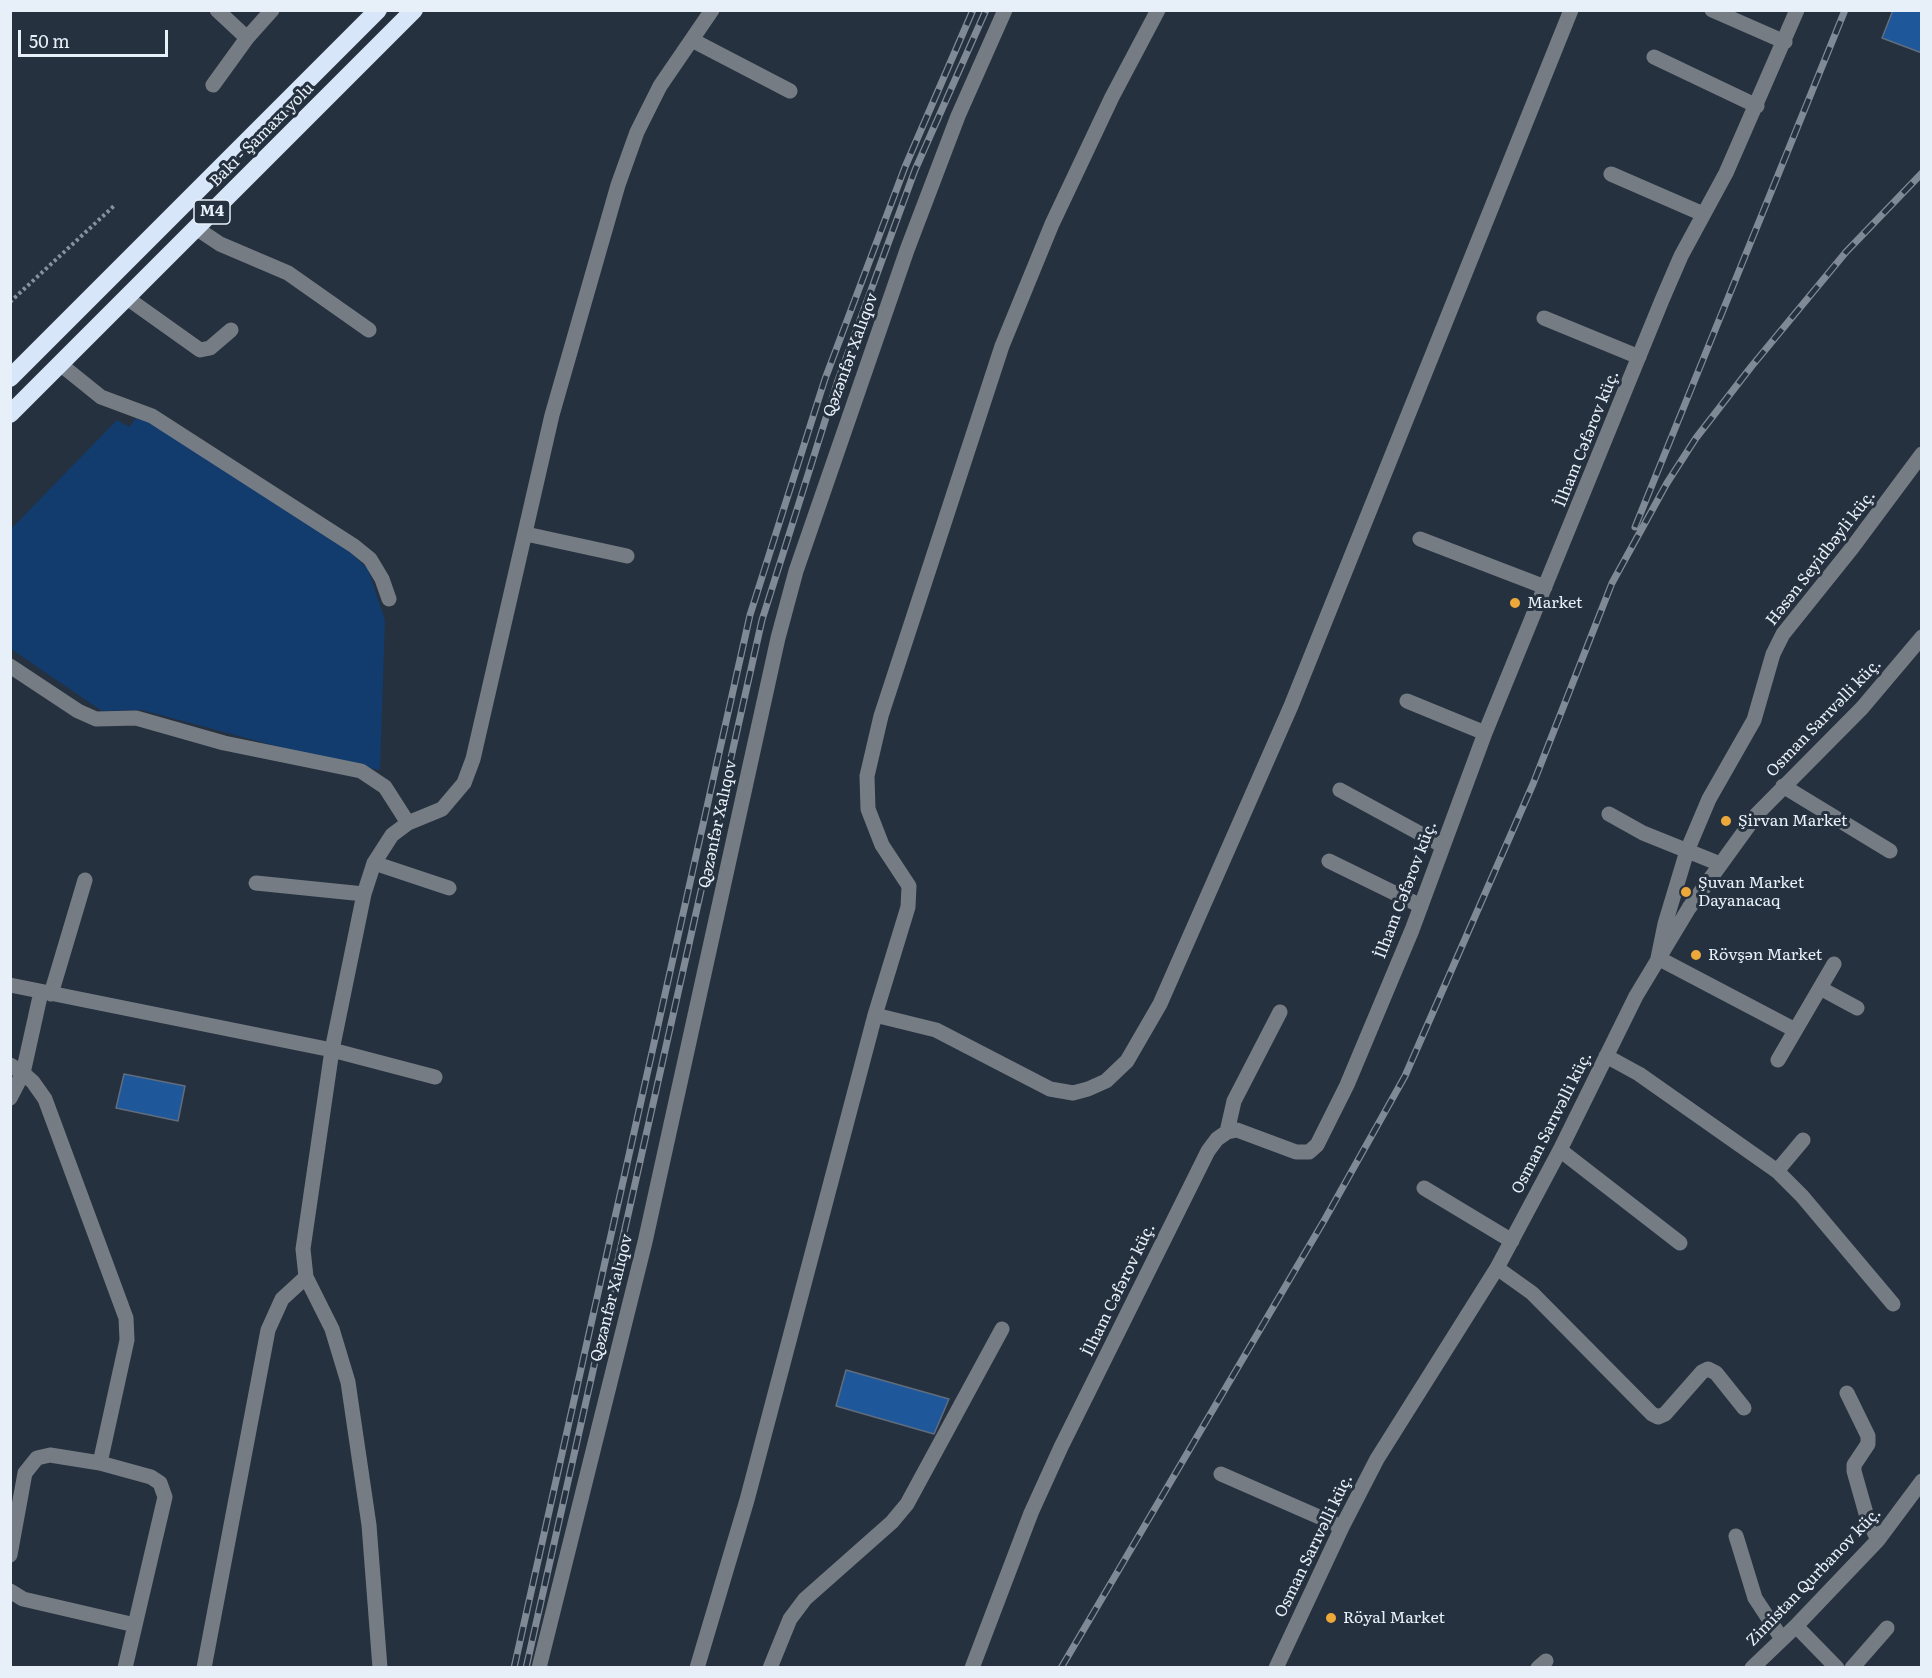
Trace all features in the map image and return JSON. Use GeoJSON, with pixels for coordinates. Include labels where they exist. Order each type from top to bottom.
{"type":"FeatureCollection","features":[{"type":"Feature","properties":{"kind":"highway","name":"Bakı - Şamaxı yolu"},"geometry":{"type":"LineString","coordinates":[[10,378],[378,10]]}},
{"type":"Feature","properties":{"kind":"highway","name":"Bakı - Şamaxı yolu"},"geometry":{"type":"LineString","coordinates":[[10,414],[414,10]]}},
{"type":"Feature","properties":{"kind":"street"},"geometry":{"type":"LineString","coordinates":[[217,10],[247,38]]}},
{"type":"Feature","properties":{"kind":"street"},"geometry":{"type":"LineString","coordinates":[[213,85],[247,38],[272,10]]}},
{"type":"Feature","properties":{"kind":"street"},"geometry":{"type":"LineString","coordinates":[[380,1668],[368,1515],[348,1382],[332,1329],[306,1277],[303,1249],[332,1050],[364,894],[374,863],[392,835],[408,823],[442,809],[467,775],[473,759],[552,415],[618,185],[636,132],[660,86],[712,10]]}},
{"type":"Feature","properties":{"kind":"street","name":"Qəzənfər Xalıqov"},"geometry":{"type":"LineString","coordinates":[[539,1668],[645,1242],[776,649],[796,571],[907,250],[958,116],[1005,10]]}},
{"type":"Feature","properties":{"kind":"street"},"geometry":{"type":"LineString","coordinates":[[697,1668],[750,1489],[874,1015],[908,907],[909,886],[882,845],[868,809],[867,776],[881,716],[1002,346],[1052,224],[1112,97],[1158,10]]}},
{"type":"Feature","properties":{"kind":"street"},"geometry":{"type":"LineString","coordinates":[[874,1015],[936,1030],[1050,1089],[1073,1093],[1088,1089],[1106,1081],[1127,1060],[1160,1004],[1291,706],[1571,10]]}},
{"type":"Feature","properties":{"kind":"street"},"geometry":{"type":"LineString","coordinates":[[1712,10],[1785,42]]}},
{"type":"Feature","properties":{"kind":"street","name":"İlham Cəfərov küç."},"geometry":{"type":"LineString","coordinates":[[972,1668],[1031,1513],[1061,1447],[1208,1151],[1227,1131],[1246,1132],[1296,1152],[1309,1152],[1317,1145],[1347,1085],[1421,906],[1485,733],[1676,267],[1726,173],[1797,10]]}},
{"type":"Feature","properties":{"kind":"street"},"geometry":{"type":"LineString","coordinates":[[692,40],[789,91]]}},
{"type":"Feature","properties":{"kind":"street"},"geometry":{"type":"LineString","coordinates":[[1654,57],[1757,106]]}},
{"type":"Feature","properties":{"kind":"street"},"geometry":{"type":"LineString","coordinates":[[1611,174],[1703,214]]}},
{"type":"Feature","properties":{"kind":"street"},"geometry":{"type":"LineString","coordinates":[[196,228],[220,244],[288,273],[369,330]]}},
{"type":"Feature","properties":{"kind":"street"},"geometry":{"type":"LineString","coordinates":[[127,298],[200,350],[210,348],[231,330]]}},
{"type":"Feature","properties":{"kind":"street"},"geometry":{"type":"LineString","coordinates":[[1544,318],[1639,357]]}},
{"type":"Feature","properties":{"kind":"street"},"geometry":{"type":"LineString","coordinates":[[60,364],[101,397],[152,416],[354,546],[370,559],[382,579],[389,599]]}},
{"type":"Feature","properties":{"kind":"street","name":"Həsən Seyidbəyli küç."},"geometry":{"type":"LineString","coordinates":[[1658,958],[1687,851],[1714,790],[1754,720],[1767,670],[1783,634],[1852,548],[1922,454]]}},
{"type":"Feature","properties":{"kind":"street"},"geometry":{"type":"LineString","coordinates":[[526,534],[627,556]]}},
{"type":"Feature","properties":{"kind":"street"},"geometry":{"type":"LineString","coordinates":[[1420,539],[1545,587]]}},
{"type":"Feature","properties":{"kind":"street","name":"Osman Sarıvəlli küç."},"geometry":{"type":"LineString","coordinates":[[1276,1668],[1342,1527],[1395,1430],[1512,1241],[1658,958],[1720,864],[1757,814],[1862,708],[1922,637]]}},
{"type":"Feature","properties":{"kind":"street"},"geometry":{"type":"LineString","coordinates":[[10,666],[78,711],[96,719],[136,718],[224,743],[361,771],[385,787],[408,823]]}},
{"type":"Feature","properties":{"kind":"street"},"geometry":{"type":"LineString","coordinates":[[1407,701],[1485,733]]}},
{"type":"Feature","properties":{"kind":"street"},"geometry":{"type":"LineString","coordinates":[[1783,786],[1890,850]]}},
{"type":"Feature","properties":{"kind":"street"},"geometry":{"type":"LineString","coordinates":[[1340,790],[1443,846]]}},
{"type":"Feature","properties":{"kind":"street"},"geometry":{"type":"LineString","coordinates":[[1609,814],[1643,833],[1720,864]]}},
{"type":"Feature","properties":{"kind":"street"},"geometry":{"type":"LineString","coordinates":[[1329,861],[1421,906]]}},
{"type":"Feature","properties":{"kind":"street"},"geometry":{"type":"LineString","coordinates":[[374,863],[449,888]]}},
{"type":"Feature","properties":{"kind":"street"},"geometry":{"type":"LineString","coordinates":[[10,1098],[16,1069],[46,993],[85,880]]}},
{"type":"Feature","properties":{"kind":"street"},"geometry":{"type":"LineString","coordinates":[[256,883],[364,894]]}},
{"type":"Feature","properties":{"kind":"street"},"geometry":{"type":"LineString","coordinates":[[1658,958],[1795,1030]]}},
{"type":"Feature","properties":{"kind":"street"},"geometry":{"type":"LineString","coordinates":[[1778,1060],[1834,964]]}},
{"type":"Feature","properties":{"kind":"street"},"geometry":{"type":"LineString","coordinates":[[10,985],[332,1050],[435,1077]]}},
{"type":"Feature","properties":{"kind":"street"},"geometry":{"type":"LineString","coordinates":[[1820,987],[1857,1008]]}},
{"type":"Feature","properties":{"kind":"street"},"geometry":{"type":"LineString","coordinates":[[1227,1131],[1234,1101],[1281,1012]]}},
{"type":"Feature","properties":{"kind":"street"},"geometry":{"type":"LineString","coordinates":[[1606,1056],[1639,1074],[1777,1170],[1802,1196],[1893,1304]]}},
{"type":"Feature","properties":{"kind":"street"},"geometry":{"type":"LineString","coordinates":[[16,1069],[33,1082],[45,1099],[126,1318],[127,1340],[100,1463]]}},
{"type":"Feature","properties":{"kind":"street"},"geometry":{"type":"LineString","coordinates":[[1777,1170],[1803,1140]]}},
{"type":"Feature","properties":{"kind":"street"},"geometry":{"type":"LineString","coordinates":[[1560,1150],[1680,1243]]}},
{"type":"Feature","properties":{"kind":"street"},"geometry":{"type":"LineString","coordinates":[[1424,1188],[1512,1241]]}},
{"type":"Feature","properties":{"kind":"street"},"geometry":{"type":"LineString","coordinates":[[1497,1268],[1532,1293],[1652,1414],[1658,1417],[1665,1414],[1702,1372],[1708,1370],[1716,1373],[1744,1408]]}},
{"type":"Feature","properties":{"kind":"street"},"geometry":{"type":"LineString","coordinates":[[204,1665],[268,1330],[282,1299],[306,1277]]}},
{"type":"Feature","properties":{"kind":"street"},"geometry":{"type":"LineString","coordinates":[[770,1668],[790,1619],[805,1599],[892,1522],[907,1504],[1002,1329]]}},
{"type":"Feature","properties":{"kind":"street"},"geometry":{"type":"LineString","coordinates":[[1846,1393],[1868,1436],[1868,1444],[1854,1465],[1854,1471],[1867,1517],[1878,1540]]}},
{"type":"Feature","properties":{"kind":"street"},"geometry":{"type":"LineString","coordinates":[[10,1555],[25,1473],[37,1458],[51,1455],[100,1463],[151,1476],[160,1483],[165,1497],[125,1668]]}},
{"type":"Feature","properties":{"kind":"street"},"geometry":{"type":"LineString","coordinates":[[1221,1474],[1342,1527]]}},
{"type":"Feature","properties":{"kind":"street","name":"Zimistan Qurbanov küç."},"geometry":{"type":"LineString","coordinates":[[1752,1668],[1796,1626],[1878,1540],[1920,1485]]}},
{"type":"Feature","properties":{"kind":"street"},"geometry":{"type":"LineString","coordinates":[[1736,1536],[1755,1598],[1782,1640]]}},
{"type":"Feature","properties":{"kind":"street"},"geometry":{"type":"LineString","coordinates":[[10,1591],[23,1599],[135,1625]]}},
{"type":"Feature","properties":{"kind":"street"},"geometry":{"type":"LineString","coordinates":[[1796,1626],[1837,1668]]}},
{"type":"Feature","properties":{"kind":"street"},"geometry":{"type":"LineString","coordinates":[[1852,1668],[1887,1628]]}},
{"type":"Feature","properties":{"kind":"path"},"geometry":{"type":"LineString","coordinates":[[10,302],[115,205]]}},
{"type":"Feature","properties":{"kind":"shaded area"},"geometry":{"type":"Polygon","coordinates":[[[139,415],[351,553],[368,569],[385,620],[380,770],[302,753],[142,710],[102,711],[11,649],[10,530],[117,420],[129,427],[139,415]]]}},
{"type":"Feature","properties":{"kind":"building"},"geometry":{"type":"Polygon","coordinates":[[[1893,10],[1922,10],[1922,53],[1882,38],[1893,10]]]}},
{"type":"Feature","properties":{"kind":"building"},"geometry":{"type":"Polygon","coordinates":[[[124,1074],[185,1086],[178,1121],[116,1108],[124,1074]]]}},
{"type":"Feature","properties":{"kind":"building"},"geometry":{"type":"Polygon","coordinates":[[[846,1370],[949,1399],[934,1434],[836,1406],[846,1370]]]}},
{"type":"Feature","properties":{"kind":"railway"},"geometry":{"type":"LineString","coordinates":[[514,1668],[750,615],[825,379],[905,167],[973,10]]}},
{"type":"Feature","properties":{"kind":"railway"},"geometry":{"type":"LineString","coordinates":[[526,1668],[762,620],[837,383],[915,170],[986,10]]}},
{"type":"Feature","properties":{"kind":"railway"},"geometry":{"type":"LineString","coordinates":[[1635,527],[1845,10]]}},
{"type":"Feature","properties":{"kind":"railway"},"geometry":{"type":"LineString","coordinates":[[1061,1668],[1325,1219],[1405,1076],[1533,784],[1612,583],[1667,483],[1696,438],[1751,367],[1846,252],[1922,173]]}},
{"type":"Feature","properties":{"kind":"place","name":"Market"},"geometry":{"type":"Point","coordinates":[1515,603]}},
{"type":"Feature","properties":{"kind":"place","name":"Şirvan Market"},"geometry":{"type":"Point","coordinates":[1726,821]}},
{"type":"Feature","properties":{"kind":"place","name":"Şuvan Market Dayanacaq"},"geometry":{"type":"Point","coordinates":[1686,892]}},
{"type":"Feature","properties":{"kind":"place","name":"Rövşən Market"},"geometry":{"type":"Point","coordinates":[1696,955]}},
{"type":"Feature","properties":{"kind":"place","name":"Röyal Market"},"geometry":{"type":"Point","coordinates":[1331,1618]}}]}
